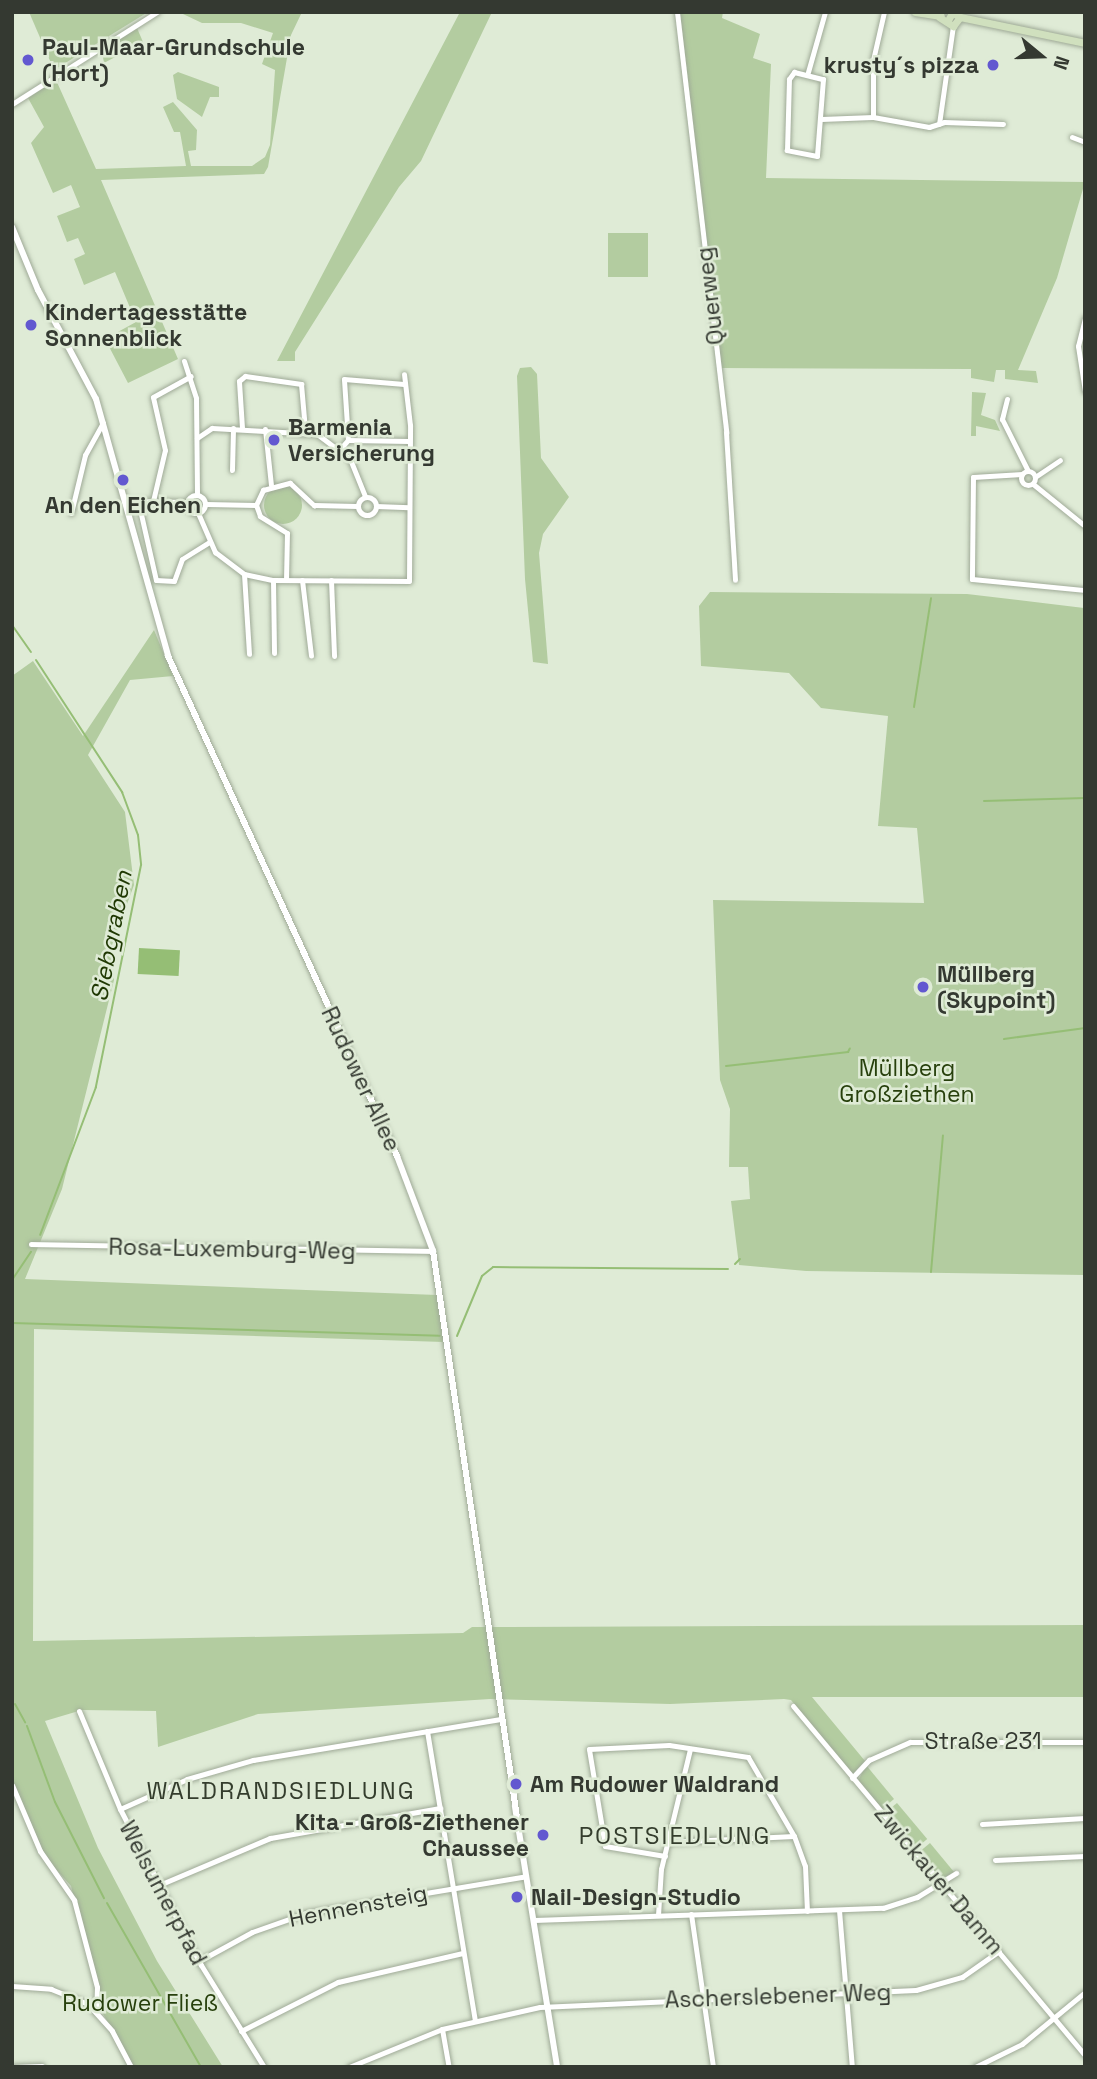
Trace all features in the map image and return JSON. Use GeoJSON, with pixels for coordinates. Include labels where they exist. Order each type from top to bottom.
{"type":"FeatureCollection","features":[{"type":"Feature","properties":{"kind":"main road"},"geometry":{"type":"LineString","coordinates":[[915,12],[1085,43]]}},
{"type":"Feature","properties":{"kind":"street"},"geometry":{"type":"LineString","coordinates":[[12,104],[157,12]]}},
{"type":"Feature","properties":{"kind":"street","name":"Querweg"},"geometry":{"type":"LineString","coordinates":[[677,12],[726,432],[735,580]]}},
{"type":"Feature","properties":{"kind":"street"},"geometry":{"type":"LineString","coordinates":[[808,72],[825,12]]}},
{"type":"Feature","properties":{"kind":"street"},"geometry":{"type":"LineString","coordinates":[[873,117],[873,60],[884,12]]}},
{"type":"Feature","properties":{"kind":"street"},"geometry":{"type":"LineString","coordinates":[[939,124],[954,18]]}},
{"type":"Feature","properties":{"kind":"street"},"geometry":{"type":"LineString","coordinates":[[794,72],[808,72],[822,79],[819,155],[789,154],[789,79],[794,72]]}},
{"type":"Feature","properties":{"kind":"street"},"geometry":{"type":"LineString","coordinates":[[821,119],[873,117],[939,124],[1003,124]]}},
{"type":"Feature","properties":{"kind":"street"},"geometry":{"type":"LineString","coordinates":[[1072,137],[1085,142]]}},
{"type":"Feature","properties":{"kind":"street","name":"Rudower Allee"},"geometry":{"type":"LineString","coordinates":[[12,227],[38,290],[93,391],[168,656],[397,1156],[433,1251],[501,1719],[557,2067]]}},
{"type":"Feature","properties":{"kind":"street"},"geometry":{"type":"LineString","coordinates":[[1085,318],[1078,363],[1085,391]]}},
{"type":"Feature","properties":{"kind":"street"},"geometry":{"type":"LineString","coordinates":[[184,360],[191,376],[198,419],[197,495],[206,504],[257,505]]}},
{"type":"Feature","properties":{"kind":"street"},"geometry":{"type":"LineString","coordinates":[[187,502],[198,513],[208,543],[244,574],[273,580],[409,581],[409,441],[404,374]]}},
{"type":"Feature","properties":{"kind":"street"},"geometry":{"type":"LineString","coordinates":[[153,501],[165,450],[153,397],[191,376]]}},
{"type":"Feature","properties":{"kind":"street"},"geometry":{"type":"LineString","coordinates":[[242,428],[240,377],[301,380],[305,430]]}},
{"type":"Feature","properties":{"kind":"street"},"geometry":{"type":"LineString","coordinates":[[341,448],[348,440],[342,378],[404,384]]}},
{"type":"Feature","properties":{"kind":"street"},"geometry":{"type":"LineString","coordinates":[[1007,400],[1002,419],[1025,472],[1085,526]]}},
{"type":"Feature","properties":{"kind":"street"},"geometry":{"type":"LineString","coordinates":[[198,419],[207,429]]}},
{"type":"Feature","properties":{"kind":"street"},"geometry":{"type":"LineString","coordinates":[[71,513],[85,455],[103,424]]}},
{"type":"Feature","properties":{"kind":"street"},"geometry":{"type":"LineString","coordinates":[[232,470],[233,428]]}},
{"type":"Feature","properties":{"kind":"street"},"geometry":{"type":"LineString","coordinates":[[197,438],[207,429],[305,430],[341,448],[356,468],[365,496],[376,506],[409,506]]}},
{"type":"Feature","properties":{"kind":"street"},"geometry":{"type":"LineString","coordinates":[[257,505],[271,485],[265,429]]}},
{"type":"Feature","properties":{"kind":"street"},"geometry":{"type":"LineString","coordinates":[[348,440],[409,441]]}},
{"type":"Feature","properties":{"kind":"street"},"geometry":{"type":"LineString","coordinates":[[1025,472],[1023,484],[1034,481],[1060,460]]}},
{"type":"Feature","properties":{"kind":"street"},"geometry":{"type":"LineString","coordinates":[[1025,472],[973,477],[972,579],[1085,590]]}},
{"type":"Feature","properties":{"kind":"street"},"geometry":{"type":"LineString","coordinates":[[271,485],[296,485],[314,505],[357,506],[368,515],[376,506]]}},
{"type":"Feature","properties":{"kind":"street"},"geometry":{"type":"LineString","coordinates":[[124,501],[187,502],[197,495]]}},
{"type":"Feature","properties":{"kind":"street"},"geometry":{"type":"LineString","coordinates":[[357,506],[365,496]]}},
{"type":"Feature","properties":{"kind":"street"},"geometry":{"type":"LineString","coordinates":[[138,501],[156,580],[173,581],[182,559],[208,543]]}},
{"type":"Feature","properties":{"kind":"street"},"geometry":{"type":"LineString","coordinates":[[198,513],[206,504]]}},
{"type":"Feature","properties":{"kind":"street"},"geometry":{"type":"LineString","coordinates":[[257,505],[264,521],[285,529],[286,580]]}},
{"type":"Feature","properties":{"kind":"street"},"geometry":{"type":"LineString","coordinates":[[244,574],[249,654]]}},
{"type":"Feature","properties":{"kind":"street"},"geometry":{"type":"LineString","coordinates":[[273,580],[274,653]]}},
{"type":"Feature","properties":{"kind":"street"},"geometry":{"type":"LineString","coordinates":[[302,580],[310,656]]}},
{"type":"Feature","properties":{"kind":"street"},"geometry":{"type":"LineString","coordinates":[[331,580],[334,656]]}},
{"type":"Feature","properties":{"kind":"street","name":"Rosa-Luxemburg-Weg"},"geometry":{"type":"LineString","coordinates":[[31,1244],[433,1251]]}},
{"type":"Feature","properties":{"kind":"street","name":"Zwickauer Damm"},"geometry":{"type":"LineString","coordinates":[[793,1706],[1085,2055]]}},
{"type":"Feature","properties":{"kind":"street","name":"Welsumerpfad"},"geometry":{"type":"LineString","coordinates":[[79,1711],[120,1809],[159,1885],[199,1961],[264,2067]]}},
{"type":"Feature","properties":{"kind":"street"},"geometry":{"type":"LineString","coordinates":[[120,1809],[228,1766],[501,1719]]}},
{"type":"Feature","properties":{"kind":"street"},"geometry":{"type":"LineString","coordinates":[[427,1731],[475,2020]]}},
{"type":"Feature","properties":{"kind":"street","name":"Straße 231"},"geometry":{"type":"LineString","coordinates":[[852,1778],[869,1760],[910,1742],[1085,1741]]}},
{"type":"Feature","properties":{"kind":"street"},"geometry":{"type":"LineString","coordinates":[[665,1856],[605,1846],[589,1749],[650,1745],[748,1757],[794,1836],[805,1866],[807,1911]]}},
{"type":"Feature","properties":{"kind":"street"},"geometry":{"type":"LineString","coordinates":[[658,1915],[665,1856],[690,1749]]}},
{"type":"Feature","properties":{"kind":"street"},"geometry":{"type":"LineString","coordinates":[[12,1785],[40,1850],[74,1900],[97,1987],[96,2011]]}},
{"type":"Feature","properties":{"kind":"street"},"geometry":{"type":"LineString","coordinates":[[159,1885],[270,1838],[440,1808]]}},
{"type":"Feature","properties":{"kind":"street"},"geometry":{"type":"LineString","coordinates":[[982,1824],[1085,1818]]}},
{"type":"Feature","properties":{"kind":"street"},"geometry":{"type":"LineString","coordinates":[[668,1842],[794,1836]]}},
{"type":"Feature","properties":{"kind":"street"},"geometry":{"type":"LineString","coordinates":[[995,1860],[1085,1856]]}},
{"type":"Feature","properties":{"kind":"street"},"geometry":{"type":"LineString","coordinates":[[534,1920],[839,1910],[897,1905],[942,1884],[956,1873]]}},
{"type":"Feature","properties":{"kind":"street","name":"Hennensteig"},"geometry":{"type":"LineString","coordinates":[[199,1961],[298,1915],[526,1876]]}},
{"type":"Feature","properties":{"kind":"street"},"geometry":{"type":"LineString","coordinates":[[839,1910],[852,2067]]}},
{"type":"Feature","properties":{"kind":"street"},"geometry":{"type":"LineString","coordinates":[[691,1914],[713,2067]]}},
{"type":"Feature","properties":{"kind":"street","name":"Ascherslebener Weg"},"geometry":{"type":"LineString","coordinates":[[349,2067],[442,2029],[547,2006],[934,1987],[970,1972],[999,1951]]}},
{"type":"Feature","properties":{"kind":"street"},"geometry":{"type":"LineString","coordinates":[[241,2031],[338,1982],[463,1953]]}},
{"type":"Feature","properties":{"kind":"street"},"geometry":{"type":"LineString","coordinates":[[12,1986],[64,1992],[96,2011],[131,2067]]}},
{"type":"Feature","properties":{"kind":"street"},"geometry":{"type":"LineString","coordinates":[[975,2067],[1023,2044],[1085,1992]]}},
{"type":"Feature","properties":{"kind":"street"},"geometry":{"type":"LineString","coordinates":[[442,2029],[449,2067]]}},
{"type":"Feature","properties":{"kind":"street"},"geometry":{"type":"LineString","coordinates":[[13,2067],[42,2066]]}},
{"type":"Feature","properties":{"kind":"green space"},"geometry":{"type":"Polygon","coordinates":[[[29,12],[148,12],[54,70],[29,12]]]}},
{"type":"Feature","properties":{"kind":"green space"},"geometry":{"type":"Polygon","coordinates":[[[302,12],[291,35],[268,167],[264,174],[101,180],[178,359],[128,383],[105,339],[136,322],[115,272],[84,285],[74,259],[85,254],[78,238],[67,242],[57,216],[80,207],[71,185],[53,193],[31,143],[44,127],[28,98],[56,80],[96,169],[186,166],[180,132],[174,132],[163,107],[173,102],[197,130],[196,150],[188,151],[191,166],[252,166],[265,157],[270,145],[275,70],[262,64],[273,33],[241,23],[202,23],[183,14],[166,14],[302,12]]]}},
{"type":"Feature","properties":{"kind":"green space"},"geometry":{"type":"Polygon","coordinates":[[[460,12],[492,12],[421,161],[399,187],[295,352],[295,361],[277,361],[460,12]]]}},
{"type":"Feature","properties":{"kind":"green space"},"geometry":{"type":"Polygon","coordinates":[[[678,12],[723,12],[722,18],[760,34],[753,58],[771,64],[766,178],[1085,182],[1057,278],[1018,370],[1036,371],[1038,383],[1005,379],[1005,370],[996,370],[994,382],[971,378],[971,369],[721,368],[678,12]]]}},
{"type":"Feature","properties":{"kind":"green space"},"geometry":{"type":"Polygon","coordinates":[[[137,28],[143,42],[104,63],[102,51],[137,28]]]}},
{"type":"Feature","properties":{"kind":"green space"},"geometry":{"type":"Polygon","coordinates":[[[178,72],[219,87],[219,97],[210,97],[202,117],[177,99],[173,75],[178,72]]]}},
{"type":"Feature","properties":{"kind":"green space"},"geometry":{"type":"Polygon","coordinates":[[[608,233],[648,233],[648,277],[608,277],[608,233]]]}},
{"type":"Feature","properties":{"kind":"green space"},"geometry":{"type":"Polygon","coordinates":[[[531,367],[537,374],[541,458],[569,497],[543,534],[539,553],[548,664],[533,662],[525,579],[517,376],[520,368],[531,367]]]}},
{"type":"Feature","properties":{"kind":"green space"},"geometry":{"type":"Polygon","coordinates":[[[972,392],[986,393],[981,415],[995,420],[1000,431],[976,426],[976,436],[971,436],[972,392]]]}},
{"type":"Feature","properties":{"kind":"green space"},"geometry":{"type":"Polygon","coordinates":[[[283,486],[296,492],[302,505],[296,518],[283,524],[270,518],[264,505],[270,492],[283,486]]]}},
{"type":"Feature","properties":{"kind":"green space","name":"Müllberg Großziethen"},"geometry":{"type":"Polygon","coordinates":[[[710,592],[967,594],[1084,608],[1085,1275],[806,1271],[739,1265],[731,1201],[750,1199],[748,1167],[729,1167],[730,1109],[720,1080],[713,900],[924,903],[917,828],[878,826],[888,716],[821,708],[789,673],[701,666],[699,606],[710,592]]]}},
{"type":"Feature","properties":{"kind":"green space"},"geometry":{"type":"Polygon","coordinates":[[[154,630],[173,676],[130,680],[88,755],[125,812],[134,885],[112,945],[114,980],[62,1189],[25,1279],[437,1295],[444,1342],[34,1329],[33,1641],[463,1633],[472,1627],[1085,1625],[1085,1697],[812,1697],[865,1761],[852,1775],[791,1700],[784,1699],[670,1704],[490,1699],[258,1714],[158,1747],[156,1711],[82,1710],[45,1721],[98,1848],[157,1961],[223,2067],[134,2067],[102,2012],[71,1886],[46,1858],[12,1779],[12,676],[33,661],[83,736],[154,630]]]}},
{"type":"Feature","properties":{"kind":"green space"},"geometry":{"type":"Polygon","coordinates":[[[866,1765],[894,1799],[881,1810],[858,1781],[866,1765]]]}},
{"type":"Feature","properties":{"kind":"green space"},"geometry":{"type":"Polygon","coordinates":[[[897,1803],[927,1839],[917,1847],[887,1811],[897,1803]]]}},
{"type":"Feature","properties":{"kind":"green space"},"geometry":{"type":"Polygon","coordinates":[[[930,1843],[954,1872],[942,1879],[918,1853],[930,1843]]]}},
{"type":"Feature","properties":{"kind":"shaded area"},"geometry":{"type":"Polygon","coordinates":[[[139,948],[180,950],[179,976],[138,974],[139,948]]]}},
{"type":"Feature","properties":{"kind":"waterway"},"geometry":{"type":"LineString","coordinates":[[914,707],[931,598]]}},
{"type":"Feature","properties":{"kind":"waterway","name":"Siebgraben"},"geometry":{"type":"LineString","coordinates":[[12,625],[31,652]]}},
{"type":"Feature","properties":{"kind":"waterway","name":"Siebgraben"},"geometry":{"type":"LineString","coordinates":[[36,660],[122,792],[138,835],[141,865],[96,1087],[40,1235]]}},
{"type":"Feature","properties":{"kind":"waterway"},"geometry":{"type":"LineString","coordinates":[[984,801],[1085,798]]}},
{"type":"Feature","properties":{"kind":"waterway"},"geometry":{"type":"LineString","coordinates":[[1004,1039],[1085,1028]]}},
{"type":"Feature","properties":{"kind":"waterway"},"geometry":{"type":"LineString","coordinates":[[726,1066],[848,1052],[850,1048]]}},
{"type":"Feature","properties":{"kind":"waterway"},"geometry":{"type":"LineString","coordinates":[[931,1272],[943,1136]]}},
{"type":"Feature","properties":{"kind":"waterway","name":"Siebgraben"},"geometry":{"type":"LineString","coordinates":[[12,1280],[31,1252]]}},
{"type":"Feature","properties":{"kind":"waterway"},"geometry":{"type":"LineString","coordinates":[[735,1264],[740,1259]]}},
{"type":"Feature","properties":{"kind":"waterway"},"geometry":{"type":"LineString","coordinates":[[457,1336],[482,1276],[493,1267],[728,1269]]}},
{"type":"Feature","properties":{"kind":"waterway"},"geometry":{"type":"LineString","coordinates":[[12,1323],[440,1336]]}},
{"type":"Feature","properties":{"kind":"waterway","name":"Siebgraben"},"geometry":{"type":"LineString","coordinates":[[15,1704],[25,1722]]}},
{"type":"Feature","properties":{"kind":"waterway","name":"Rudower Fließ"},"geometry":{"type":"LineString","coordinates":[[27,1726],[55,1802],[104,1898]]}},
{"type":"Feature","properties":{"kind":"waterway","name":"Rudower Fließ"},"geometry":{"type":"LineString","coordinates":[[107,1903],[201,2067]]}},
{"type":"Feature","properties":{"kind":"place","name":"Paul-Maar-Grundschule (Hort)"},"geometry":{"type":"Point","coordinates":[28,60]}},
{"type":"Feature","properties":{"kind":"place","name":"krusty´s pizza"},"geometry":{"type":"Point","coordinates":[993,65]}},
{"type":"Feature","properties":{"kind":"place","name":"Kindertagesstätte Sonnenblick"},"geometry":{"type":"Point","coordinates":[31,325]}},
{"type":"Feature","properties":{"kind":"place","name":"Barmenia Versicherung"},"geometry":{"type":"Point","coordinates":[274,440]}},
{"type":"Feature","properties":{"kind":"place","name":"An den Eichen"},"geometry":{"type":"Point","coordinates":[123,480]}},
{"type":"Feature","properties":{"kind":"place","name":"Müllberg (Skypoint)"},"geometry":{"type":"Point","coordinates":[923,987]}},
{"type":"Feature","properties":{"kind":"place","name":"Am Rudower Waldrand"},"geometry":{"type":"Point","coordinates":[516,1784]}},
{"type":"Feature","properties":{"kind":"place","name":"Kita - Groß-Ziethener Chaussee"},"geometry":{"type":"Point","coordinates":[543,1835]}},
{"type":"Feature","properties":{"kind":"place","name":"Nail-Design-Studio"},"geometry":{"type":"Point","coordinates":[517,1897]}},
{"type":"Feature","properties":{"kind":"district","name":"WALDRANDSIEDLUNG"},"geometry":{"type":"Point","coordinates":[281,1791]}},
{"type":"Feature","properties":{"kind":"district","name":"POSTSIEDLUNG"},"geometry":{"type":"Point","coordinates":[675,1836]}}]}
